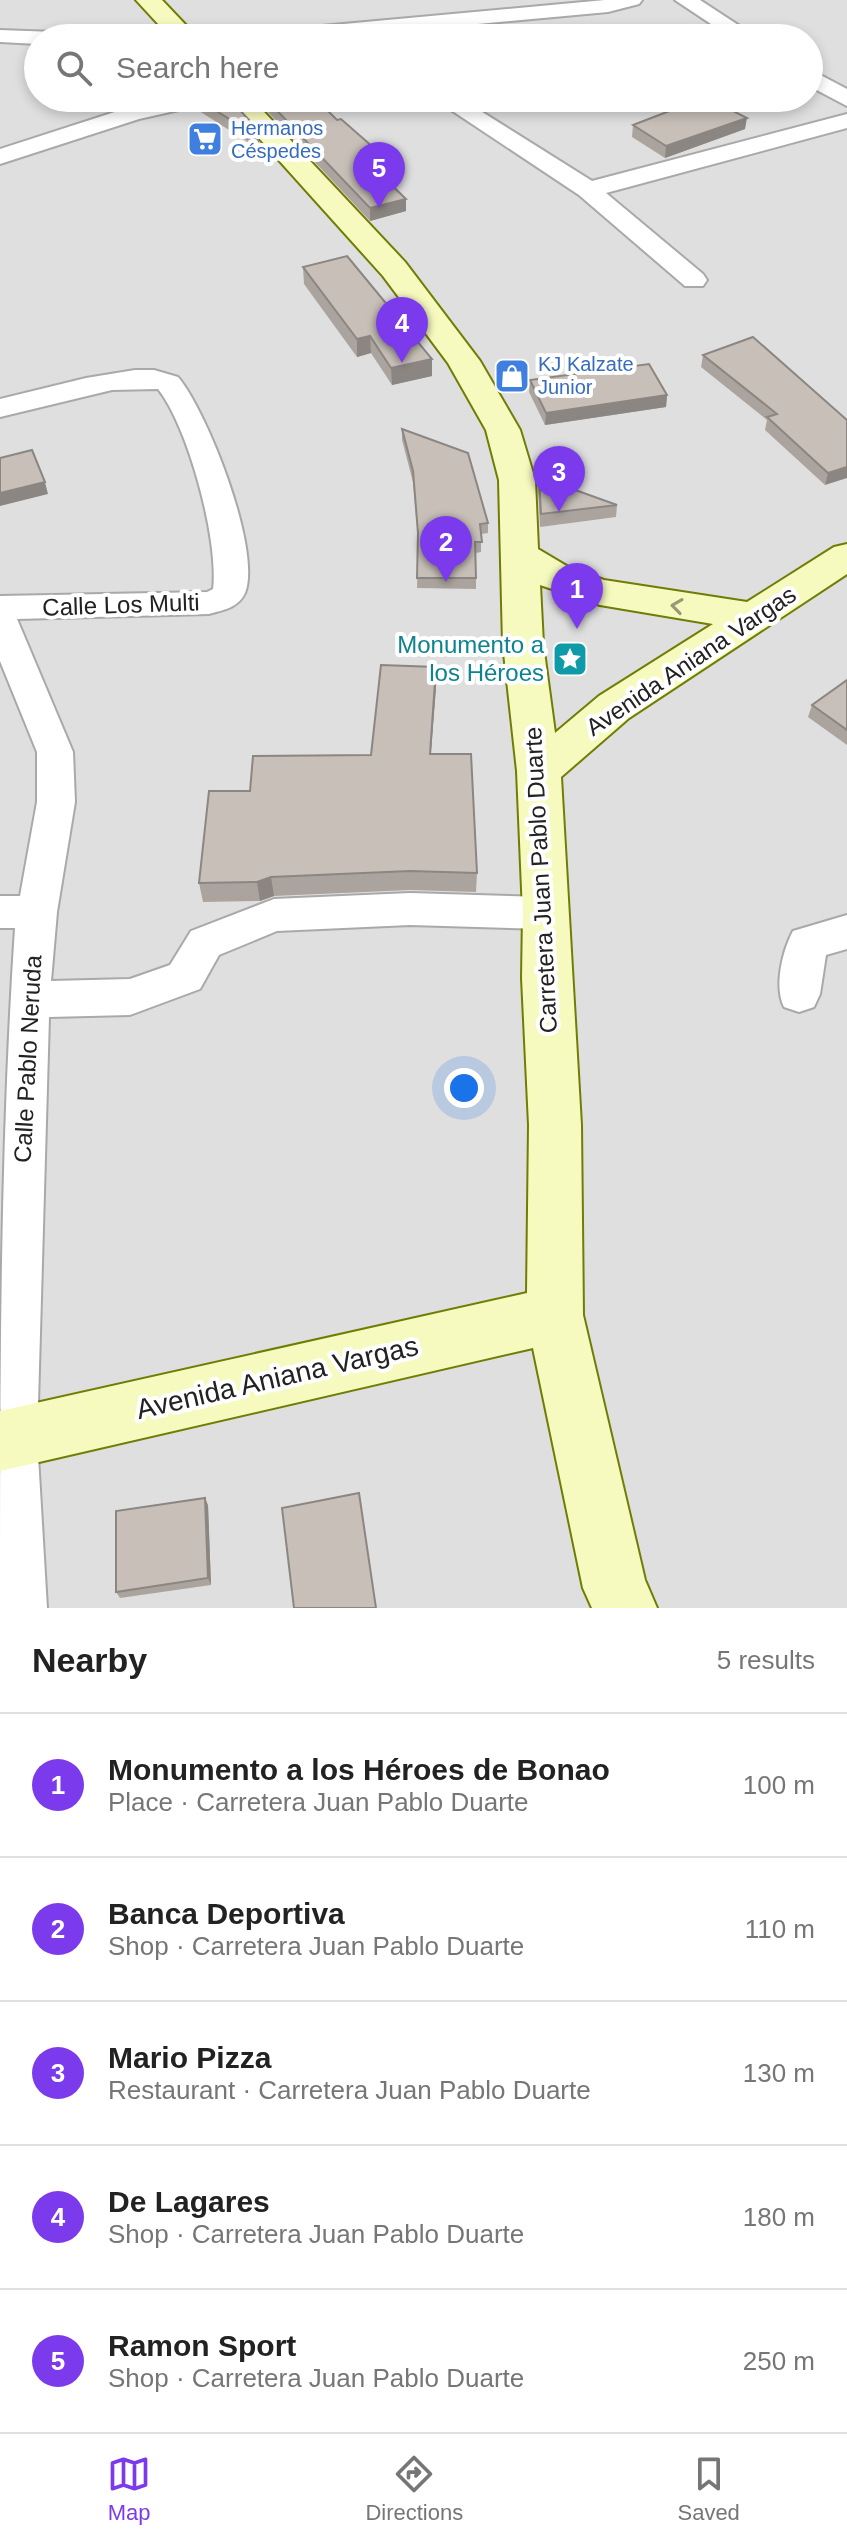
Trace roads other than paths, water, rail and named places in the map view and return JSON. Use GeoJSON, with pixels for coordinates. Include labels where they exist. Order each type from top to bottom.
{"type":"FeatureCollection","features":[{"type":"Feature","properties":{"kind":"main road"},"geometry":{"type":"LineString","coordinates":[[148,0],[171,24]]}},
{"type":"Feature","properties":{"kind":"main road","name":"Carretera Juan Pablo Duarte"},"geometry":{"type":"LineString","coordinates":[[249,112],[394,269],[463,361],[503,430],[517,480],[523,644],[539,771],[546,913],[546,978],[555,1125],[555,1315],[615,1588],[625,1608]]}},
{"type":"Feature","properties":{"kind":"main road"},"geometry":{"type":"LineString","coordinates":[[521,555],[556,577],[600,592],[755,617]]}},
{"type":"Feature","properties":{"kind":"main road","name":"Avenida Aniana Vargas"},"geometry":{"type":"LineString","coordinates":[[539,771],[614,707],[847,556]]}},
{"type":"Feature","properties":{"kind":"main road","name":"Avenida Aniana Vargas"},"geometry":{"type":"LineString","coordinates":[[5,1440],[555,1315]]}},
{"type":"Feature","properties":{"kind":"street"},"geometry":{"type":"LineString","coordinates":[[423,0],[453,22]]}},
{"type":"Feature","properties":{"kind":"street"},"geometry":{"type":"LineString","coordinates":[[428,24],[608,6],[632,0]]}},
{"type":"Feature","properties":{"kind":"street"},"geometry":{"type":"LineString","coordinates":[[685,0],[724,24]]}},
{"type":"Feature","properties":{"kind":"street"},"geometry":{"type":"LineString","coordinates":[[0,36],[24,37]]}},
{"type":"Feature","properties":{"kind":"street"},"geometry":{"type":"LineString","coordinates":[[823,84],[847,99]]}},
{"type":"Feature","properties":{"kind":"street"},"geometry":{"type":"LineString","coordinates":[[0,157],[141,112]]}},
{"type":"Feature","properties":{"kind":"street"},"geometry":{"type":"LineString","coordinates":[[466,112],[588,190],[694,280]]}},
{"type":"Feature","properties":{"kind":"street"},"geometry":{"type":"LineString","coordinates":[[0,180],[132,114]]}},
{"type":"Feature","properties":{"kind":"street"},"geometry":{"type":"LineString","coordinates":[[588,190],[847,121]]}},
{"type":"Feature","properties":{"kind":"street","name":"Calle Los Multi"},"geometry":{"type":"LineString","coordinates":[[0,408],[134,378],[164,380],[172,386],[197,433],[221,510],[230,552],[231,577],[229,591],[223,598],[209,603],[0,608]]}},
{"type":"Feature","properties":{"kind":"street","name":"Calle Pablo Neruda"},"geometry":{"type":"LineString","coordinates":[[0,618],[55,752],[56,802],[18,912],[28,1000],[5,1440],[19,1608]]}},
{"type":"Feature","properties":{"kind":"street"},"geometry":{"type":"LineString","coordinates":[[28,1000],[130,997],[185,977],[205,943],[274,915],[410,909],[546,913]]}},
{"type":"Feature","properties":{"kind":"street"},"geometry":{"type":"LineString","coordinates":[[799,994],[807,943],[847,932]]}},
{"type":"Feature","properties":{"kind":"place","name":"Hermanos Céspedes"},"geometry":{"type":"Point","coordinates":[205,139]}},
{"type":"Feature","properties":{"kind":"place","name":"Ramon Sport"},"geometry":{"type":"Point","coordinates":[379,208]}},
{"type":"Feature","properties":{"kind":"place","name":"De Lagares"},"geometry":{"type":"Point","coordinates":[402,363]}},
{"type":"Feature","properties":{"kind":"place","name":"KJ Kalzate Junior"},"geometry":{"type":"Point","coordinates":[512,376]}},
{"type":"Feature","properties":{"kind":"place","name":"Mario Pizza"},"geometry":{"type":"Point","coordinates":[559,512]}},
{"type":"Feature","properties":{"kind":"place","name":"Banca Deportiva"},"geometry":{"type":"Point","coordinates":[446,582]}},
{"type":"Feature","properties":{"kind":"place","name":"Monumento a los Héroes de Bonao"},"geometry":{"type":"Point","coordinates":[577,629]}},
{"type":"Feature","properties":{"kind":"place","name":"Monumento a los Héroes"},"geometry":{"type":"Point","coordinates":[570,659]}}]}
